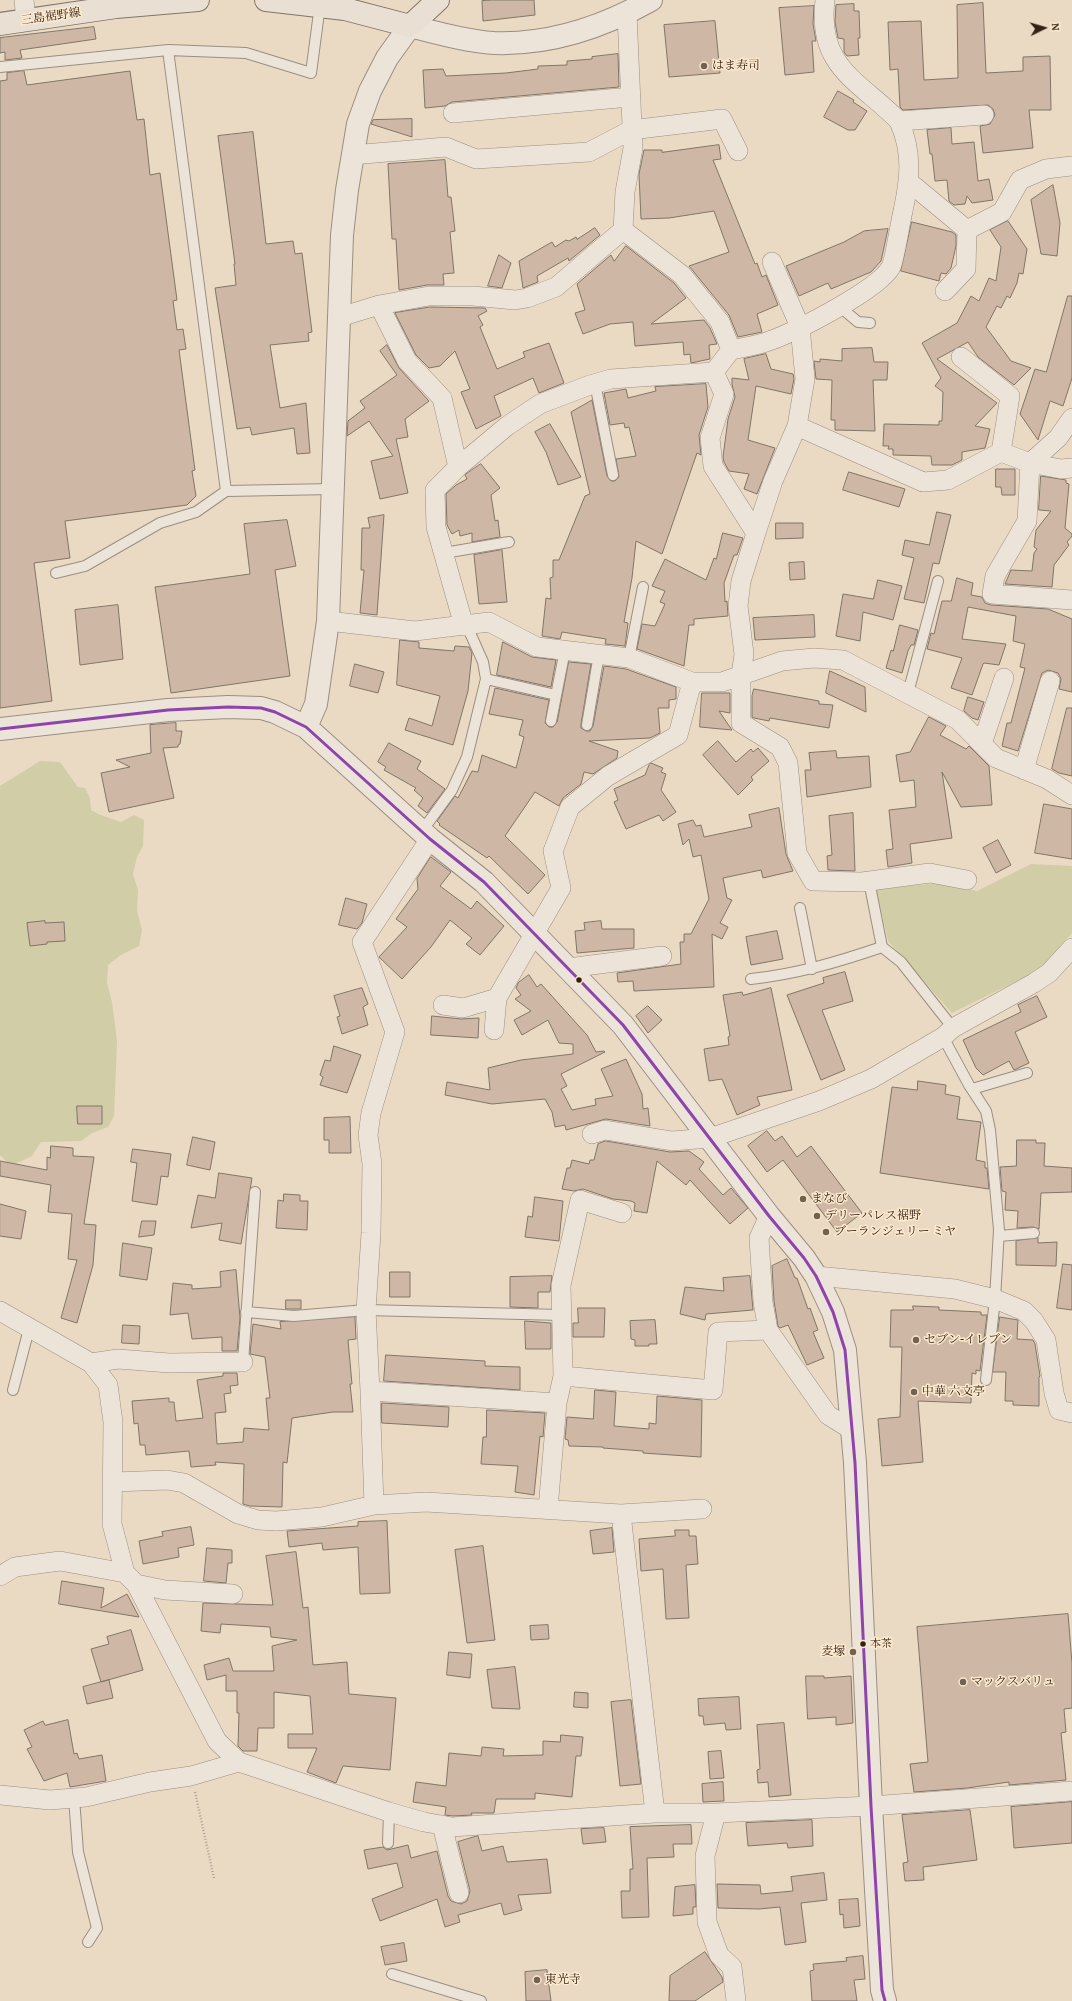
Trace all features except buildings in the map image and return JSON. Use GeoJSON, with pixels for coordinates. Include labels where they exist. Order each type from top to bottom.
{"type":"FeatureCollection","features":[{"type":"Feature","properties":{"kind":"main road","name":"三島裾野線"},"geometry":{"type":"LineString","coordinates":[[0,24],[25,10],[116,7],[198,0]]}},
{"type":"Feature","properties":{"kind":"main road"},"geometry":{"type":"LineString","coordinates":[[266,0],[345,9],[410,26],[438,0]]}},
{"type":"Feature","properties":{"kind":"street"},"geometry":{"type":"LineString","coordinates":[[306,727],[316,704],[328,621],[342,235],[352,155],[358,124],[370,91],[388,58],[410,26],[466,39],[493,43],[518,43],[553,39],[584,30],[626,14],[651,0]]}},
{"type":"Feature","properties":{"kind":"street"},"geometry":{"type":"LineString","coordinates":[[465,626],[436,527],[435,490],[458,467],[506,426],[540,404],[595,383],[611,379],[714,372],[731,350],[769,341],[800,327],[839,306],[879,281],[891,267],[909,182],[909,154],[899,121],[843,70],[832,56],[826,41],[823,18],[825,0]]}},
{"type":"Feature","properties":{"kind":"street"},"geometry":{"type":"LineString","coordinates":[[340,317],[379,305],[429,296],[473,296],[514,300],[526,298],[556,287],[624,230],[625,192],[632,148],[626,14]]}},
{"type":"Feature","properties":{"kind":"street"},"geometry":{"type":"LineString","coordinates":[[453,112],[630,97]]}},
{"type":"Feature","properties":{"kind":"street"},"geometry":{"type":"LineString","coordinates":[[899,121],[984,115]]}},
{"type":"Feature","properties":{"kind":"street"},"geometry":{"type":"LineString","coordinates":[[352,155],[446,147],[476,160],[589,152],[632,130],[722,120],[738,151]]}},
{"type":"Feature","properties":{"kind":"street"},"geometry":{"type":"LineString","coordinates":[[967,230],[1002,212],[1020,180],[1046,169],[1072,166]]}},
{"type":"Feature","properties":{"kind":"street"},"geometry":{"type":"LineString","coordinates":[[909,182],[967,230]]}},
{"type":"Feature","properties":{"kind":"street"},"geometry":{"type":"LineString","coordinates":[[624,230],[682,275],[720,322],[731,350]]}},
{"type":"Feature","properties":{"kind":"street"},"geometry":{"type":"LineString","coordinates":[[945,291],[966,269],[967,230]]}},
{"type":"Feature","properties":{"kind":"street"},"geometry":{"type":"LineString","coordinates":[[772,262],[800,327],[805,379],[797,426],[773,481],[740,582],[738,606],[744,654],[741,675],[741,723],[780,747],[788,762],[797,853],[813,881],[869,881],[930,873],[967,880]]}},
{"type":"Feature","properties":{"kind":"street"},"geometry":{"type":"LineString","coordinates":[[379,305],[406,361],[442,398],[458,467]]}},
{"type":"Feature","properties":{"kind":"street"},"geometry":{"type":"LineString","coordinates":[[961,357],[1010,396],[1001,452]]}},
{"type":"Feature","properties":{"kind":"street"},"geometry":{"type":"LineString","coordinates":[[714,372],[724,394],[710,438],[713,466],[756,533]]}},
{"type":"Feature","properties":{"kind":"street"},"geometry":{"type":"LineString","coordinates":[[1072,418],[1058,438],[1030,463],[1026,521],[995,576],[992,594],[1072,600]]}},
{"type":"Feature","properties":{"kind":"street"},"geometry":{"type":"LineString","coordinates":[[797,426],[923,482],[948,480],[1001,452],[1030,463],[1061,469],[1072,468]]}},
{"type":"Feature","properties":{"kind":"street"},"geometry":{"type":"LineString","coordinates":[[328,621],[415,631],[489,622],[537,647],[629,658],[692,682],[722,682],[782,661],[814,658],[843,660],[958,720],[996,758],[1047,779],[1072,795]]}},
{"type":"Feature","properties":{"kind":"street"},"geometry":{"type":"LineString","coordinates":[[982,744],[1004,678]]}},
{"type":"Feature","properties":{"kind":"street"},"geometry":{"type":"LineString","coordinates":[[1024,770],[1050,681]]}},
{"type":"Feature","properties":{"kind":"street"},"geometry":{"type":"LineString","coordinates":[[494,1030],[497,998],[536,934],[561,888],[553,851],[570,807],[608,776],[678,735],[692,682]]}},
{"type":"Feature","properties":{"kind":"street"},"geometry":{"type":"LineString","coordinates":[[0,729],[168,710],[228,707],[261,708],[275,712],[306,727],[426,835],[484,882],[623,1025],[769,1216],[804,1258],[816,1276],[833,1312],[845,1350],[852,1430],[882,1990],[885,2001]]}},
{"type":"Feature","properties":{"kind":"street"},"geometry":{"type":"LineString","coordinates":[[374,1505],[366,1310],[371,1232],[372,1164],[368,1135],[371,1113],[395,1032],[362,942],[426,835]]}},
{"type":"Feature","properties":{"kind":"street"},"geometry":{"type":"LineString","coordinates":[[592,1134],[605,1130],[672,1140],[710,1138],[818,1101],[871,1079],[948,1032],[1034,983],[1048,973],[1072,948]]}},
{"type":"Feature","properties":{"kind":"street"},"geometry":{"type":"LineString","coordinates":[[568,968],[662,956]]}},
{"type":"Feature","properties":{"kind":"street"},"geometry":{"type":"LineString","coordinates":[[443,1005],[463,1008],[497,998]]}},
{"type":"Feature","properties":{"kind":"street"},"geometry":{"type":"LineString","coordinates":[[548,1509],[557,1403],[562,1376],[561,1285],[580,1200],[622,1213]]}},
{"type":"Feature","properties":{"kind":"street"},"geometry":{"type":"LineString","coordinates":[[769,1216],[759,1238],[763,1302],[768,1330],[828,1415],[852,1430]]}},
{"type":"Feature","properties":{"kind":"street"},"geometry":{"type":"LineString","coordinates":[[816,1276],[955,1289],[995,1299],[1024,1311],[1034,1321],[1046,1340],[1054,1393],[1059,1410],[1072,1413]]}},
{"type":"Feature","properties":{"kind":"street"},"geometry":{"type":"LineString","coordinates":[[0,1311],[29,1329],[91,1363],[108,1385],[113,1422],[114,1482],[112,1497],[112,1524],[131,1578],[217,1741],[239,1762],[389,1812],[452,1827],[655,1813],[716,1813],[871,1806],[1072,1791]]}},
{"type":"Feature","properties":{"kind":"street"},"geometry":{"type":"LineString","coordinates":[[562,1376],[713,1390],[718,1332],[768,1330]]}},
{"type":"Feature","properties":{"kind":"street"},"geometry":{"type":"LineString","coordinates":[[91,1363],[118,1359],[168,1363],[242,1362]]}},
{"type":"Feature","properties":{"kind":"street"},"geometry":{"type":"LineString","coordinates":[[370,1391],[557,1403]]}},
{"type":"Feature","properties":{"kind":"street"},"geometry":{"type":"LineString","coordinates":[[114,1482],[167,1480],[184,1483],[238,1514],[258,1520],[276,1521],[322,1516],[374,1505],[426,1502],[621,1514],[702,1509]]}},
{"type":"Feature","properties":{"kind":"street"},"geometry":{"type":"LineString","coordinates":[[621,1514],[655,1813]]}},
{"type":"Feature","properties":{"kind":"street"},"geometry":{"type":"LineString","coordinates":[[0,1576],[15,1567],[60,1560],[131,1578],[165,1590],[234,1594]]}},
{"type":"Feature","properties":{"kind":"street"},"geometry":{"type":"LineString","coordinates":[[0,1795],[50,1800],[86,1797],[150,1782],[191,1776],[239,1762]]}},
{"type":"Feature","properties":{"kind":"street"},"geometry":{"type":"LineString","coordinates":[[716,1813],[705,1856],[707,1922],[719,1955],[732,1967],[736,2001]]}},
{"type":"Feature","properties":{"kind":"street"},"geometry":{"type":"LineString","coordinates":[[442,1825],[460,1893]]}},
{"type":"Feature","properties":{"kind":"lane"},"geometry":{"type":"LineString","coordinates":[[0,67],[168,50],[246,53],[312,72],[320,5]]}},
{"type":"Feature","properties":{"kind":"lane"},"geometry":{"type":"LineString","coordinates":[[168,50],[226,491]]}},
{"type":"Feature","properties":{"kind":"lane"},"geometry":{"type":"LineString","coordinates":[[839,306],[858,322],[870,323]]}},
{"type":"Feature","properties":{"kind":"lane"},"geometry":{"type":"LineString","coordinates":[[595,383],[613,475]]}},
{"type":"Feature","properties":{"kind":"lane"},"geometry":{"type":"LineString","coordinates":[[56,573],[85,566],[160,523],[196,512],[226,491],[333,489]]}},
{"type":"Feature","properties":{"kind":"lane"},"geometry":{"type":"LineString","coordinates":[[444,553],[509,542]]}},
{"type":"Feature","properties":{"kind":"lane"},"geometry":{"type":"LineString","coordinates":[[908,693],[938,582]]}},
{"type":"Feature","properties":{"kind":"lane"},"geometry":{"type":"LineString","coordinates":[[629,658],[643,587]]}},
{"type":"Feature","properties":{"kind":"lane"},"geometry":{"type":"LineString","coordinates":[[426,835],[452,790],[467,757],[486,679],[483,662],[465,626]]}},
{"type":"Feature","properties":{"kind":"lane"},"geometry":{"type":"LineString","coordinates":[[551,720],[565,650]]}},
{"type":"Feature","properties":{"kind":"lane"},"geometry":{"type":"LineString","coordinates":[[587,725],[600,654]]}},
{"type":"Feature","properties":{"kind":"lane"},"geometry":{"type":"LineString","coordinates":[[486,679],[556,696]]}},
{"type":"Feature","properties":{"kind":"lane"},"geometry":{"type":"LineString","coordinates":[[869,881],[882,947],[901,962],[948,1032],[972,1089],[986,1111],[990,1130],[998,1236],[995,1299],[986,1380]]}},
{"type":"Feature","properties":{"kind":"lane"},"geometry":{"type":"LineString","coordinates":[[800,908],[812,969]]}},
{"type":"Feature","properties":{"kind":"lane"},"geometry":{"type":"LineString","coordinates":[[751,979],[779,976],[812,969],[882,947]]}},
{"type":"Feature","properties":{"kind":"lane"},"geometry":{"type":"LineString","coordinates":[[972,1089],[1027,1072]]}},
{"type":"Feature","properties":{"kind":"lane"},"geometry":{"type":"LineString","coordinates":[[242,1362],[255,1192]]}},
{"type":"Feature","properties":{"kind":"lane"},"geometry":{"type":"LineString","coordinates":[[998,1236],[1034,1234]]}},
{"type":"Feature","properties":{"kind":"lane"},"geometry":{"type":"LineString","coordinates":[[246,1312],[294,1316],[366,1310],[561,1315]]}},
{"type":"Feature","properties":{"kind":"lane"},"geometry":{"type":"LineString","coordinates":[[13,1390],[29,1329]]}},
{"type":"Feature","properties":{"kind":"lane"},"geometry":{"type":"LineString","coordinates":[[74,1798],[78,1852],[97,1928],[88,1942]]}},
{"type":"Feature","properties":{"kind":"lane"},"geometry":{"type":"LineString","coordinates":[[388,1843],[389,1812]]}},
{"type":"Feature","properties":{"kind":"lane"},"geometry":{"type":"LineString","coordinates":[[392,1974],[480,2001]]}},
{"type":"Feature","properties":{"kind":"path"},"geometry":{"type":"LineString","coordinates":[[191,1776],[214,1878]]}},
{"type":"Feature","properties":{"kind":"shaded area"},"geometry":{"type":"Polygon","coordinates":[[[40,761],[60,762],[78,787],[85,788],[90,798],[91,810],[98,814],[121,822],[134,815],[144,820],[143,846],[137,857],[133,874],[138,890],[137,911],[142,930],[139,946],[121,955],[108,965],[107,983],[112,1002],[117,1041],[114,1116],[108,1127],[92,1133],[81,1141],[41,1142],[32,1156],[11,1166],[0,1155],[0,786],[40,761]]]}},
{"type":"Feature","properties":{"kind":"shaded area"},"geometry":{"type":"Polygon","coordinates":[[[1031,864],[1072,866],[1072,933],[1039,970],[952,1013],[888,941],[876,889],[939,883],[977,891],[1031,864]]]}},
{"type":"Feature","properties":{"kind":"transit line"},"geometry":{"type":"LineString","coordinates":[[0,729],[168,710],[228,707],[261,708],[275,712],[306,727],[430,839],[484,882],[623,1025],[769,1216],[804,1258],[816,1276],[833,1312],[845,1350],[855,1463],[871,1806],[882,1990],[885,2001]]}},
{"type":"Feature","properties":{"kind":"place","name":"はま寿司"},"geometry":{"type":"Point","coordinates":[704,66]}},
{"type":"Feature","properties":{"kind":"place","name":"まなび"},"geometry":{"type":"Point","coordinates":[803,1199]}},
{"type":"Feature","properties":{"kind":"place","name":"デリーパレス裾野"},"geometry":{"type":"Point","coordinates":[817,1216]}},
{"type":"Feature","properties":{"kind":"place","name":"ブーランジェリー ミヤ"},"geometry":{"type":"Point","coordinates":[826,1232]}},
{"type":"Feature","properties":{"kind":"place","name":"セブン-イレブン"},"geometry":{"type":"Point","coordinates":[916,1340]}},
{"type":"Feature","properties":{"kind":"place","name":"中華 六文亭"},"geometry":{"type":"Point","coordinates":[914,1392]}},
{"type":"Feature","properties":{"kind":"place","name":"本茶"},"geometry":{"type":"Point","coordinates":[863,1644]}},
{"type":"Feature","properties":{"kind":"place","name":"麦塚"},"geometry":{"type":"Point","coordinates":[853,1652]}},
{"type":"Feature","properties":{"kind":"place","name":"マックスバリュ"},"geometry":{"type":"Point","coordinates":[963,1682]}},
{"type":"Feature","properties":{"kind":"place","name":"東光寺"},"geometry":{"type":"Point","coordinates":[537,1980]}}]}
